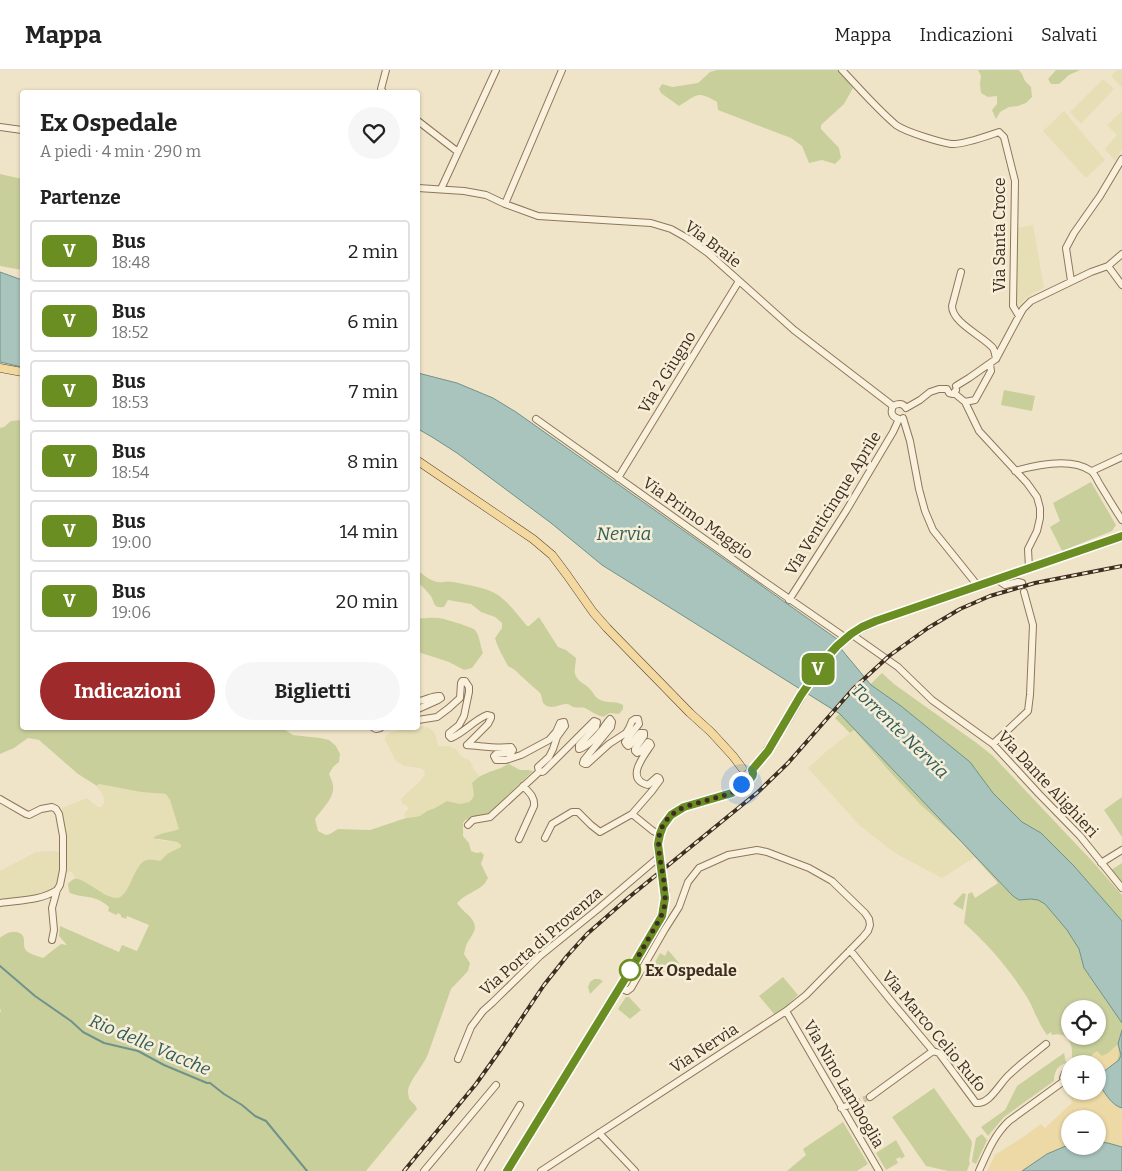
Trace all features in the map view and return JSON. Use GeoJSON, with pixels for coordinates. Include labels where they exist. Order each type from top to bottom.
{"type":"FeatureCollection","features":[{"type":"Feature","properties":{"kind":"main road"},"geometry":{"type":"LineString","coordinates":[[0,368],[20,372]]}},
{"type":"Feature","properties":{"kind":"main road"},"geometry":{"type":"LineString","coordinates":[[420,462],[533,539],[552,555],[593,612],[733,756],[747,768],[754,774],[748,780],[744,779],[740,774],[747,768],[768,751],[821,664],[837,646],[862,627],[1122,536]]}},
{"type":"Feature","properties":{"kind":"main road"},"geometry":{"type":"LineString","coordinates":[[507,1171],[620,988],[662,916],[665,891],[658,844],[660,834],[667,820],[677,810],[684,807],[732,793],[744,779]]}},
{"type":"Feature","properties":{"kind":"street"},"geometry":{"type":"LineString","coordinates":[[381,90],[386,70]]}},
{"type":"Feature","properties":{"kind":"street"},"geometry":{"type":"LineString","coordinates":[[441,189],[496,70]]}},
{"type":"Feature","properties":{"kind":"street"},"geometry":{"type":"LineString","coordinates":[[505,204],[562,70]]}},
{"type":"Feature","properties":{"kind":"street","name":"Via Santa Croce"},"geometry":{"type":"LineString","coordinates":[[842,70],[898,126],[923,136],[952,144],[999,132],[1004,137],[1015,181],[1013,306],[1019,316]]}},
{"type":"Feature","properties":{"kind":"street"},"geometry":{"type":"LineString","coordinates":[[420,122],[458,152]]}},
{"type":"Feature","properties":{"kind":"street"},"geometry":{"type":"LineString","coordinates":[[0,127],[20,130]]}},
{"type":"Feature","properties":{"kind":"street"},"geometry":{"type":"LineString","coordinates":[[1071,281],[1066,248],[1074,232],[1100,196],[1122,159]]}},
{"type":"Feature","properties":{"kind":"street","name":"Via Braie"},"geometry":{"type":"LineString","coordinates":[[420,188],[464,191],[486,195],[538,216],[651,223],[671,229],[708,253],[794,330],[893,406]]}},
{"type":"Feature","properties":{"kind":"street"},"geometry":{"type":"LineString","coordinates":[[906,408],[930,392],[947,389],[951,394],[996,359],[1023,309],[1031,301],[1071,281],[1108,266],[1122,254]]}},
{"type":"Feature","properties":{"kind":"street"},"geometry":{"type":"LineString","coordinates":[[1108,266],[1122,285]]}},
{"type":"Feature","properties":{"kind":"street"},"geometry":{"type":"LineString","coordinates":[[961,272],[952,310],[955,316],[992,347],[996,359]]}},
{"type":"Feature","properties":{"kind":"street","name":"Via 2 Giugno"},"geometry":{"type":"LineString","coordinates":[[618,478],[739,281]]}},
{"type":"Feature","properties":{"kind":"street"},"geometry":{"type":"LineString","coordinates":[[965,402],[975,400],[990,371],[990,364]]}},
{"type":"Feature","properties":{"kind":"street"},"geometry":{"type":"LineString","coordinates":[[955,389],[965,402],[979,431],[1027,483],[1037,497],[1040,518],[1028,554],[1029,568]]}},
{"type":"Feature","properties":{"kind":"street"},"geometry":{"type":"LineString","coordinates":[[897,404],[904,405],[906,408],[906,416],[901,419],[895,418],[892,414],[893,406],[897,404]]}},
{"type":"Feature","properties":{"kind":"street","name":"Via Primo Maggio"},"geometry":{"type":"LineString","coordinates":[[536,419],[790,600],[847,637]]}},
{"type":"Feature","properties":{"kind":"street"},"geometry":{"type":"LineString","coordinates":[[901,419],[910,441],[919,489],[933,530],[976,586]]}},
{"type":"Feature","properties":{"kind":"street","name":"Via Venticinque Aprile"},"geometry":{"type":"LineString","coordinates":[[790,600],[901,419]]}},
{"type":"Feature","properties":{"kind":"street"},"geometry":{"type":"LineString","coordinates":[[1092,472],[1122,457]]}},
{"type":"Feature","properties":{"kind":"street"},"geometry":{"type":"LineString","coordinates":[[1015,470],[1036,465],[1069,464],[1080,466],[1092,472],[1122,520]]}},
{"type":"Feature","properties":{"kind":"street"},"geometry":{"type":"LineString","coordinates":[[996,579],[1005,585],[1022,583]]}},
{"type":"Feature","properties":{"kind":"street"},"geometry":{"type":"LineString","coordinates":[[993,744],[1028,711],[1033,625],[1024,592]]}},
{"type":"Feature","properties":{"kind":"street","name":"Via Dante Alighieri"},"geometry":{"type":"LineString","coordinates":[[847,637],[898,667],[932,700],[993,744],[1080,836],[1122,888]]}},
{"type":"Feature","properties":{"kind":"street"},"geometry":{"type":"LineString","coordinates":[[420,720],[437,717],[449,708],[460,698],[461,683],[465,681],[469,687],[469,692],[464,716],[459,726],[449,732],[449,736],[452,738],[460,734],[480,717],[491,716],[491,719],[467,745],[500,749],[512,748],[513,751],[511,752],[495,754],[496,760],[506,760],[522,755],[549,740],[556,732],[560,723],[563,722],[565,726],[557,737],[548,757],[539,766],[540,771]]}},
{"type":"Feature","properties":{"kind":"street"},"geometry":{"type":"LineString","coordinates":[[420,701],[437,695],[441,698],[420,707]]}},
{"type":"Feature","properties":{"kind":"street"},"geometry":{"type":"LineString","coordinates":[[468,825],[473,820],[490,818],[540,771],[544,771],[594,721],[597,722],[596,727],[579,746],[579,749],[582,749],[594,738],[607,722],[610,720],[612,722],[611,726],[584,760],[585,764],[588,764],[609,744],[626,733],[632,721],[638,719],[639,724],[625,742],[628,746],[640,733],[643,733],[644,736],[635,749],[636,752],[640,752],[647,742],[650,742],[651,744],[639,764],[637,773],[638,778],[645,785],[659,777],[660,779],[652,792],[632,814],[600,832],[578,812],[572,812],[552,824],[545,838]]}},
{"type":"Feature","properties":{"kind":"street"},"geometry":{"type":"LineString","coordinates":[[519,839],[535,801],[533,796],[523,786]]}},
{"type":"Feature","properties":{"kind":"street"},"geometry":{"type":"LineString","coordinates":[[0,799],[26,814],[32,814],[41,809],[52,807],[56,809],[59,814],[63,836],[63,870],[60,885],[56,890],[40,898],[0,903]]}},
{"type":"Feature","properties":{"kind":"street"},"geometry":{"type":"LineString","coordinates":[[632,814],[653,831],[660,834]]}},
{"type":"Feature","properties":{"kind":"street","name":"Via Nervia"},"geometry":{"type":"LineString","coordinates":[[543,1170],[786,1011],[806,995],[868,931],[869,919],[832,881],[819,873],[767,852],[757,850],[736,852],[696,871],[685,886],[679,907],[630,988],[627,991],[620,988]]}},
{"type":"Feature","properties":{"kind":"street"},"geometry":{"type":"LineString","coordinates":[[1101,863],[1122,850]]}},
{"type":"Feature","properties":{"kind":"street","name":"Via Porta di Provenza"},"geometry":{"type":"LineString","coordinates":[[458,1059],[472,1027],[483,1011],[540,956],[659,858]]}},
{"type":"Feature","properties":{"kind":"street"},"geometry":{"type":"LineString","coordinates":[[52,940],[54,930],[52,908],[56,890]]}},
{"type":"Feature","properties":{"kind":"street","name":"Via Marco Celio Rufo"},"geometry":{"type":"LineString","coordinates":[[850,950],[933,1051],[939,1053],[978,1104],[995,1092],[1009,1074],[1046,1044]]}},
{"type":"Feature","properties":{"kind":"street","name":"Via Nino Lamboglia"},"geometry":{"type":"LineString","coordinates":[[786,1011],[879,1171]]}},
{"type":"Feature","properties":{"kind":"street"},"geometry":{"type":"LineString","coordinates":[[870,1097],[874,1096],[933,1051]]}},
{"type":"Feature","properties":{"kind":"street"},"geometry":{"type":"LineString","coordinates":[[424,1171],[496,1085]]}},
{"type":"Feature","properties":{"kind":"street"},"geometry":{"type":"LineString","coordinates":[[979,1171],[992,1142],[1003,1127],[1009,1121],[1061,1087]]}},
{"type":"Feature","properties":{"kind":"street"},"geometry":{"type":"LineString","coordinates":[[841,1108],[855,1103]]}},
{"type":"Feature","properties":{"kind":"street"},"geometry":{"type":"LineString","coordinates":[[480,1171],[520,1105]]}},
{"type":"Feature","properties":{"kind":"street"},"geometry":{"type":"LineString","coordinates":[[599,1133],[635,1171]]}},
{"type":"Feature","properties":{"kind":"shaded area"},"geometry":{"type":"Polygon","coordinates":[[[1117,70],[1122,70],[1121,87],[1111,76],[1117,70]]]}},
{"type":"Feature","properties":{"kind":"shaded area"},"geometry":{"type":"Polygon","coordinates":[[[1103,79],[1114,89],[1081,124],[1070,112],[1103,79]]]}},
{"type":"Feature","properties":{"kind":"shaded area"},"geometry":{"type":"Polygon","coordinates":[[[1064,111],[1105,160],[1086,178],[1043,131],[1064,111]]]}},
{"type":"Feature","properties":{"kind":"shaded area"},"geometry":{"type":"Polygon","coordinates":[[[1122,111],[1122,149],[1115,161],[1105,149],[1117,135],[1107,125],[1122,111]]]}},
{"type":"Feature","properties":{"kind":"shaded area"},"geometry":{"type":"Polygon","coordinates":[[[1033,225],[1044,288],[1033,293],[1019,306],[1015,303],[1016,228],[1033,225]]]}},
{"type":"Feature","properties":{"kind":"shaded area"},"geometry":{"type":"Polygon","coordinates":[[[420,726],[429,728],[435,733],[438,746],[449,746],[456,749],[462,757],[469,760],[480,777],[475,779],[472,787],[474,795],[472,799],[469,802],[460,804],[447,801],[420,816],[406,818],[404,814],[409,808],[402,804],[401,799],[425,774],[424,770],[420,768],[404,766],[396,761],[385,740],[385,736],[392,732],[420,730],[420,726]]]}},
{"type":"Feature","properties":{"kind":"shaded area"},"geometry":{"type":"Polygon","coordinates":[[[854,730],[920,804],[975,857],[942,878],[895,853],[860,826],[808,768],[854,730]]]}},
{"type":"Feature","properties":{"kind":"shaded area"},"geometry":{"type":"Polygon","coordinates":[[[99,784],[141,792],[166,794],[170,800],[179,829],[160,834],[158,840],[177,842],[181,845],[181,848],[167,854],[160,861],[150,860],[138,870],[120,898],[100,892],[76,879],[72,872],[65,871],[62,808],[87,798],[98,807],[101,807],[104,800],[97,786],[99,784]]]}},
{"type":"Feature","properties":{"kind":"shaded area"},"geometry":{"type":"Polygon","coordinates":[[[36,852],[61,852],[60,877],[55,889],[38,896],[0,900],[0,871],[36,852]]]}},
{"type":"Feature","properties":{"kind":"green space"},"geometry":{"type":"Polygon","coordinates":[[[717,70],[837,70],[841,72],[853,88],[844,104],[821,125],[821,129],[839,148],[841,158],[835,164],[822,160],[809,163],[802,146],[791,138],[718,110],[717,102],[705,96],[697,95],[679,106],[661,93],[659,89],[662,84],[672,87],[698,83],[710,72],[717,70]]]}},
{"type":"Feature","properties":{"kind":"green space"},"geometry":{"type":"Polygon","coordinates":[[[978,70],[1019,70],[1031,87],[1032,97],[1026,103],[1009,107],[1000,112],[996,119],[992,110],[997,104],[997,96],[988,97],[981,93],[981,76],[978,70]]]}},
{"type":"Feature","properties":{"kind":"green space"},"geometry":{"type":"Polygon","coordinates":[[[1056,70],[1080,70],[1069,75],[1059,84],[1051,84],[1048,79],[1056,70]]]}},
{"type":"Feature","properties":{"kind":"green space"},"geometry":{"type":"Polygon","coordinates":[[[0,174],[20,179],[20,270],[0,266],[0,174]]]}},
{"type":"Feature","properties":{"kind":"green space"},"geometry":{"type":"Polygon","coordinates":[[[1004,390],[1035,396],[1032,411],[1001,405],[1004,390]]]}},
{"type":"Feature","properties":{"kind":"green space"},"geometry":{"type":"Polygon","coordinates":[[[20,420],[20,730],[285,730],[293,735],[329,740],[336,746],[340,754],[339,762],[329,774],[333,784],[332,795],[315,819],[318,831],[326,835],[338,829],[370,830],[406,818],[420,816],[447,801],[460,804],[469,802],[474,795],[472,783],[475,780],[484,774],[509,764],[520,770],[533,771],[492,813],[465,820],[463,823],[463,836],[469,843],[471,851],[481,852],[484,855],[481,864],[488,878],[481,887],[457,903],[475,925],[464,954],[470,963],[468,971],[451,989],[428,1054],[409,1087],[409,1099],[417,1109],[366,1171],[0,1171],[0,938],[11,932],[18,932],[24,938],[26,951],[43,958],[61,944],[67,945],[59,936],[60,926],[119,952],[122,945],[137,951],[149,925],[127,916],[126,919],[118,913],[116,915],[108,911],[109,907],[95,898],[70,893],[68,884],[73,879],[78,879],[106,895],[117,898],[121,897],[128,888],[140,864],[150,860],[160,861],[167,854],[181,847],[177,842],[153,838],[179,829],[170,800],[166,794],[141,792],[99,784],[97,786],[78,774],[39,740],[28,738],[14,748],[0,754],[0,428],[11,421],[20,420]]]}},
{"type":"Feature","properties":{"kind":"green space"},"geometry":{"type":"Polygon","coordinates":[[[1091,482],[1116,525],[1112,531],[1062,551],[1050,527],[1060,521],[1053,503],[1091,482]]]}},
{"type":"Feature","properties":{"kind":"green space"},"geometry":{"type":"Polygon","coordinates":[[[420,572],[436,582],[451,582],[493,592],[513,609],[527,626],[539,617],[558,647],[566,650],[576,658],[576,677],[598,699],[621,704],[623,709],[619,714],[610,713],[603,717],[585,708],[573,707],[567,704],[552,707],[545,705],[540,693],[508,666],[495,638],[502,628],[502,623],[495,617],[481,612],[471,604],[448,600],[444,607],[437,607],[429,593],[420,585],[420,572]]]}},
{"type":"Feature","properties":{"kind":"green space"},"geometry":{"type":"Polygon","coordinates":[[[420,618],[441,618],[475,630],[483,653],[472,668],[464,670],[449,662],[420,653],[420,618]]]}},
{"type":"Feature","properties":{"kind":"green space"},"geometry":{"type":"Polygon","coordinates":[[[882,673],[894,684],[993,756],[1122,895],[1121,1112],[1106,1095],[1106,1055],[1072,1055],[1071,1045],[1106,1045],[1106,1000],[1061,1000],[1061,1035],[1052,1035],[1051,1032],[1047,1035],[1027,997],[1013,977],[990,949],[964,923],[968,894],[972,892],[975,898],[998,883],[961,842],[920,804],[854,730],[850,733],[835,718],[882,673]]]}},
{"type":"Feature","properties":{"kind":"green space"},"geometry":{"type":"Polygon","coordinates":[[[1122,797],[1122,837],[1104,810],[1122,797]]]}},
{"type":"Feature","properties":{"kind":"green space"},"geometry":{"type":"Polygon","coordinates":[[[1122,863],[1122,882],[1111,870],[1122,863]]]}},
{"type":"Feature","properties":{"kind":"green space"},"geometry":{"type":"Polygon","coordinates":[[[963,893],[966,894],[963,910],[953,904],[963,893]]]}},
{"type":"Feature","properties":{"kind":"green space"},"geometry":{"type":"Polygon","coordinates":[[[668,950],[679,963],[663,978],[653,966],[660,953],[665,956],[668,950]]]}},
{"type":"Feature","properties":{"kind":"green space"},"geometry":{"type":"Polygon","coordinates":[[[783,977],[798,995],[775,1015],[759,996],[783,977]]]}},
{"type":"Feature","properties":{"kind":"green space"},"geometry":{"type":"Polygon","coordinates":[[[594,979],[603,981],[590,994],[588,987],[594,979]]]}},
{"type":"Feature","properties":{"kind":"green space"},"geometry":{"type":"Polygon","coordinates":[[[626,997],[629,997],[641,1010],[630,1019],[618,1009],[626,997]]]}},
{"type":"Feature","properties":{"kind":"green space"},"geometry":{"type":"Polygon","coordinates":[[[1061,1055],[1061,1066],[1057,1070],[1054,1081],[1004,1117],[988,1136],[981,1127],[1005,1110],[1017,1086],[1061,1055]]]}},
{"type":"Feature","properties":{"kind":"green space"},"geometry":{"type":"Polygon","coordinates":[[[934,1088],[971,1140],[970,1163],[967,1171],[948,1171],[926,1166],[892,1117],[934,1088]]]}},
{"type":"Feature","properties":{"kind":"green space"},"geometry":{"type":"Polygon","coordinates":[[[843,1122],[868,1164],[857,1171],[787,1171],[806,1155],[803,1149],[843,1122]]]}},
{"type":"Feature","properties":{"kind":"green space"},"geometry":{"type":"Polygon","coordinates":[[[982,1134],[987,1140],[976,1164],[972,1160],[976,1138],[982,1134]]]}},
{"type":"Feature","properties":{"kind":"green space"},"geometry":{"type":"Polygon","coordinates":[[[896,1140],[905,1156],[901,1159],[900,1157],[896,1159],[898,1163],[886,1170],[876,1153],[896,1140]]]}},
{"type":"Feature","properties":{"kind":"sand"},"geometry":{"type":"Polygon","coordinates":[[[1118,1044],[1118,1058],[1113,1065],[1106,1069],[1106,1055],[1104,1055],[1118,1044]]]}},
{"type":"Feature","properties":{"kind":"sand"},"geometry":{"type":"Polygon","coordinates":[[[1097,1051],[1101,1055],[1092,1055],[1094,1053],[1097,1051]]]}},
{"type":"Feature","properties":{"kind":"sand"},"geometry":{"type":"Polygon","coordinates":[[[1106,1094],[1118,1107],[1122,1108],[1122,1147],[1106,1143],[1106,1110],[1064,1110],[1073,1102],[1072,1100],[1106,1100],[1106,1094]]]}},
{"type":"Feature","properties":{"kind":"sand"},"geometry":{"type":"Polygon","coordinates":[[[1061,1113],[1061,1149],[1047,1154],[1022,1171],[987,1171],[995,1155],[1041,1124],[1045,1128],[1061,1113]]]}},
{"type":"Feature","properties":{"kind":"water"},"geometry":{"type":"Polygon","coordinates":[[[0,272],[20,279],[20,367],[0,362],[0,272]]]}},
{"type":"Feature","properties":{"kind":"water","name":"Nervia"},"geometry":{"type":"Polygon","coordinates":[[[420,374],[457,383],[493,398],[516,412],[837,639],[842,650],[871,685],[901,706],[970,762],[993,793],[1022,822],[1041,833],[1074,866],[1122,921],[1122,1023],[1084,968],[1079,949],[1067,930],[1045,904],[1038,900],[1019,900],[1013,896],[840,714],[602,565],[551,523],[457,453],[420,430],[420,374]]]}},
{"type":"Feature","properties":{"kind":"water"},"geometry":{"type":"Polygon","coordinates":[[[1122,1030],[1122,1108],[1118,1107],[1106,1095],[1106,1070],[1119,1060],[1121,1055],[1118,1044],[1122,1030]]]}},
{"type":"Feature","properties":{"kind":"water"},"geometry":{"type":"Polygon","coordinates":[[[1106,1143],[1108,1143],[1122,1147],[1122,1171],[1022,1171],[1047,1154],[1061,1148],[1061,1155],[1106,1155],[1106,1143]]]}},
{"type":"Feature","properties":{"kind":"waterway","name":"Rio delle Vacche"},"geometry":{"type":"LineString","coordinates":[[0,966],[35,996],[71,1021],[83,1032],[104,1043],[138,1051],[164,1065],[210,1083],[255,1116],[266,1121],[307,1171]]}},
{"type":"Feature","properties":{"kind":"tunnel"},"geometry":{"type":"LineString","coordinates":[[855,1103],[870,1097]]}},
{"type":"Feature","properties":{"kind":"railway"},"geometry":{"type":"LineString","coordinates":[[404,1171],[476,1084],[544,985],[587,934],[628,898],[758,792],[788,763],[853,689],[889,656],[928,628],[960,609],[990,596],[1035,583],[1122,566]]}},
{"type":"Feature","properties":{"kind":"bus line","name":"V"},"geometry":{"type":"LineString","coordinates":[[507,1171],[662,916],[665,891],[658,844],[663,826],[671,815],[684,807],[732,793],[744,779],[752,778],[754,772],[752,770],[768,751],[821,664],[837,646],[856,630],[876,621],[1122,536]]}},
{"type":"Feature","properties":{"kind":"place","name":"Ex Ospedale"},"geometry":{"type":"Point","coordinates":[630,970]}},
{"type":"Feature","properties":{"kind":"route"},"geometry":{"type":"LineString","coordinates":[[630,970],[628,974],[662,916],[665,903],[658,844],[663,826],[677,810],[732,793],[741,784]]}},
{"type":"Feature","properties":{"kind":"water label","name":"Torrente Nervia"},"geometry":{"type":"Point","coordinates":[900,731]}}]}
